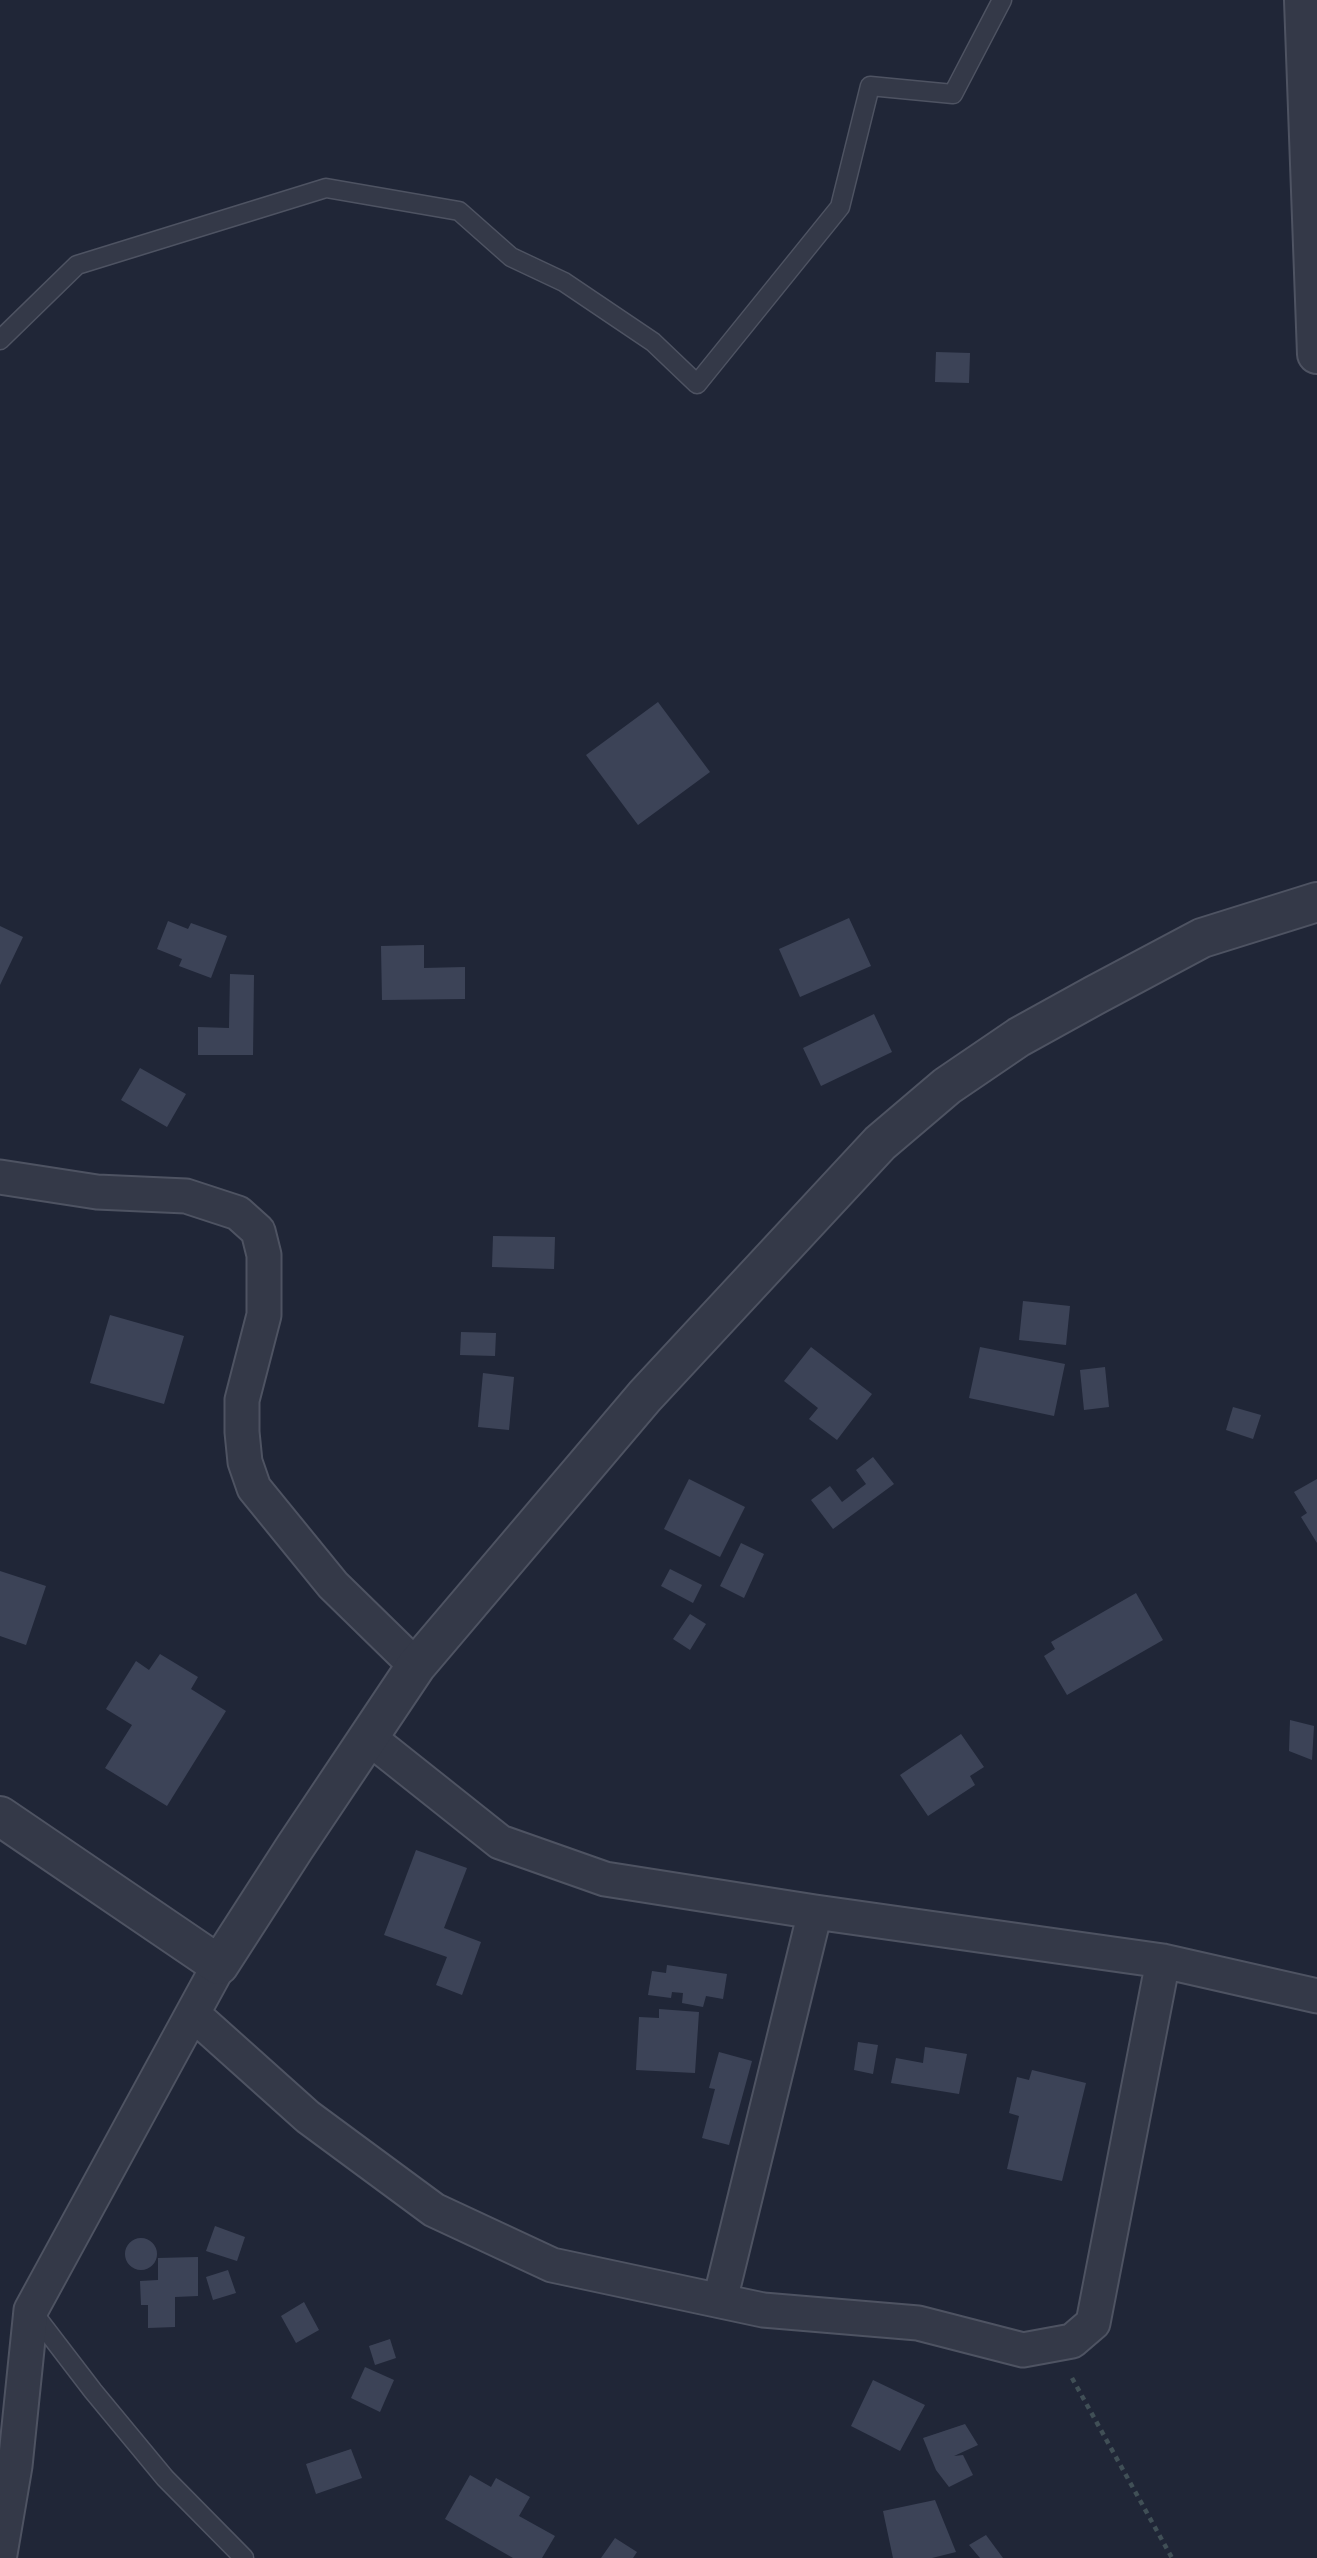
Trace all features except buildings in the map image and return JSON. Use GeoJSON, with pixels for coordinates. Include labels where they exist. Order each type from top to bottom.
{"type":"FeatureCollection","features":[{"type":"Feature","properties":{"kind":"street"},"geometry":{"type":"LineString","coordinates":[[1304,0],[1310,224],[1317,354]]}},
{"type":"Feature","properties":{"kind":"street"},"geometry":{"type":"LineString","coordinates":[[0,2554],[15,2466],[31,2310],[219,1965],[416,1665],[672,1366],[880,1143],[947,1086],[1019,1037],[1202,938],[1317,902]]}},
{"type":"Feature","properties":{"kind":"street"},"geometry":{"type":"LineString","coordinates":[[0,1178],[97,1192],[186,1196],[238,1213],[258,1231],[264,1255],[264,1315],[242,1400],[245,1462],[254,1488],[333,1585],[416,1665]]}},
{"type":"Feature","properties":{"kind":"street"},"geometry":{"type":"LineString","coordinates":[[368,1737],[500,1842],[606,1879],[815,1912],[1163,1961],[1317,1996]]}},
{"type":"Feature","properties":{"kind":"street"},"geometry":{"type":"LineString","coordinates":[[0,1816],[219,1965]]}},
{"type":"Feature","properties":{"kind":"street"},"geometry":{"type":"LineString","coordinates":[[720,2300],[815,1912]]}},
{"type":"Feature","properties":{"kind":"street"},"geometry":{"type":"LineString","coordinates":[[193,2014],[307,2117],[434,2210],[552,2265],[763,2310],[918,2323],[1023,2350],[1072,2342],[1093,2323],[1163,1961]]}},
{"type":"Feature","properties":{"kind":"lane"},"geometry":{"type":"LineString","coordinates":[[0,340],[77,265],[326,188],[458,211],[511,257],[564,282],[653,342],[697,384],[841,207],[870,86],[953,94],[1002,0]]}},
{"type":"Feature","properties":{"kind":"lane"},"geometry":{"type":"LineString","coordinates":[[31,2310],[165,2478],[244,2558]]}},
{"type":"Feature","properties":{"kind":"path"},"geometry":{"type":"LineString","coordinates":[[1053,2345],[1172,2558]]}}]}
